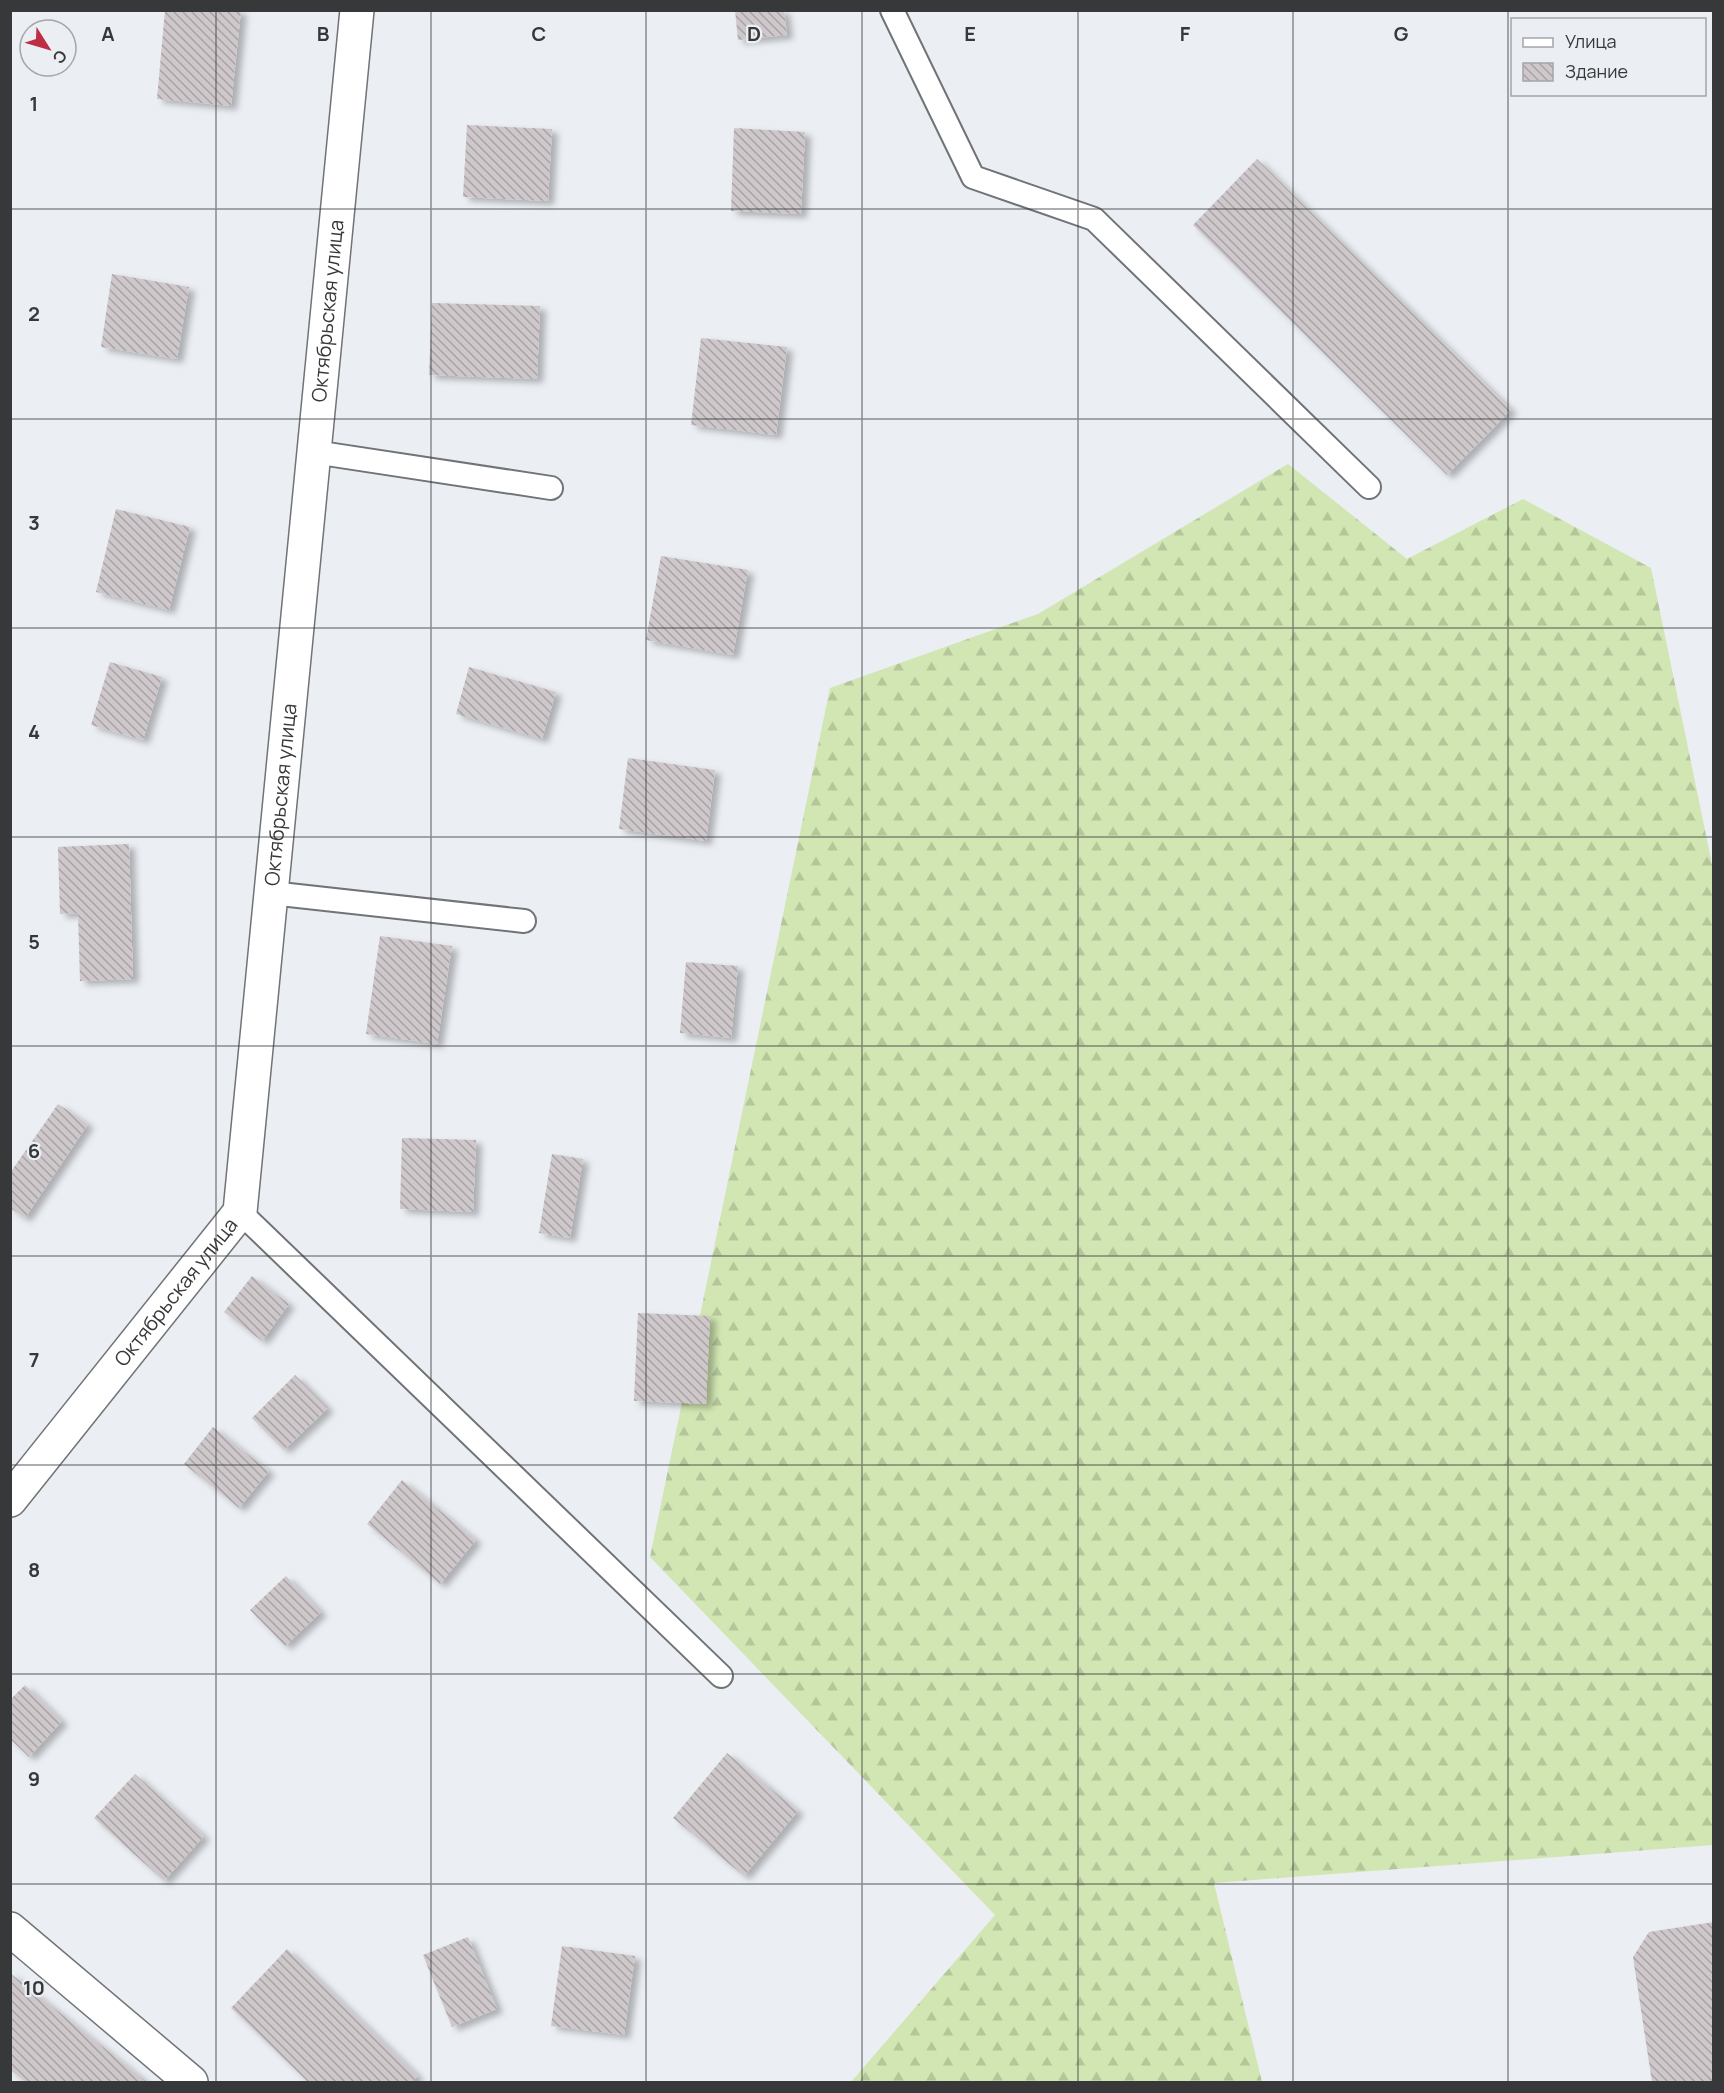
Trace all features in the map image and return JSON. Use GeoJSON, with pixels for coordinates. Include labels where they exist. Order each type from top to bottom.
{"type":"FeatureCollection","features":[{"type":"Feature","properties":{"kind":"street","name":"Октябрьская улица"},"geometry":{"type":"LineString","coordinates":[[10,1500],[240,1212],[357,10]]}},
{"type":"Feature","properties":{"kind":"street"},"geometry":{"type":"LineString","coordinates":[[10,1929],[190,2082]]}},
{"type":"Feature","properties":{"kind":"lane"},"geometry":{"type":"LineString","coordinates":[[892,10],[972,177],[1094,219],[1369,487]]}},
{"type":"Feature","properties":{"kind":"lane"},"geometry":{"type":"LineString","coordinates":[[314,452],[551,488]]}},
{"type":"Feature","properties":{"kind":"lane"},"geometry":{"type":"LineString","coordinates":[[271,893],[525,921]]}},
{"type":"Feature","properties":{"kind":"lane"},"geometry":{"type":"LineString","coordinates":[[240,1212],[721,1676]]}},
{"type":"Feature","properties":{"kind":"green space"},"geometry":{"type":"Polygon","coordinates":[[[1288,464],[1407,559],[1523,499],[1651,568],[1714,874],[1713,1845],[1214,1883],[1262,2082],[851,2082],[995,1915],[650,1557],[830,688],[1038,614],[1288,464]]]}},
{"type":"Feature","properties":{"kind":"building"},"geometry":{"type":"Polygon","coordinates":[[[165,10],[241,10],[231,106],[157,99],[165,10]]]}},
{"type":"Feature","properties":{"kind":"building"},"geometry":{"type":"Polygon","coordinates":[[[735,10],[784,10],[787,35],[738,40],[735,10]]]}},
{"type":"Feature","properties":{"kind":"building"},"geometry":{"type":"Polygon","coordinates":[[[467,125],[552,129],[548,201],[463,197],[467,125]]]}},
{"type":"Feature","properties":{"kind":"building"},"geometry":{"type":"Polygon","coordinates":[[[734,128],[805,132],[801,214],[731,211],[734,128]]]}},
{"type":"Feature","properties":{"kind":"building"},"geometry":{"type":"Polygon","coordinates":[[[1257,159],[1511,410],[1447,475],[1193,225],[1257,159]]]}},
{"type":"Feature","properties":{"kind":"building"},"geometry":{"type":"Polygon","coordinates":[[[112,274],[189,287],[177,359],[101,347],[112,274]]]}},
{"type":"Feature","properties":{"kind":"building"},"geometry":{"type":"Polygon","coordinates":[[[432,303],[540,306],[537,379],[429,375],[432,303]]]}},
{"type":"Feature","properties":{"kind":"building"},"geometry":{"type":"Polygon","coordinates":[[[701,338],[787,347],[776,435],[691,425],[701,338]]]}},
{"type":"Feature","properties":{"kind":"building"},"geometry":{"type":"Polygon","coordinates":[[[116,509],[190,527],[169,610],[96,592],[116,509]]]}},
{"type":"Feature","properties":{"kind":"building"},"geometry":{"type":"Polygon","coordinates":[[[661,556],[748,570],[733,655],[646,640],[661,556]]]}},
{"type":"Feature","properties":{"kind":"building"},"geometry":{"type":"Polygon","coordinates":[[[110,662],[162,677],[143,740],[91,725],[110,662]]]}},
{"type":"Feature","properties":{"kind":"building"},"geometry":{"type":"Polygon","coordinates":[[[469,667],[556,692],[542,739],[456,714],[469,667]]]}},
{"type":"Feature","properties":{"kind":"building"},"geometry":{"type":"Polygon","coordinates":[[[628,758],[715,770],[706,841],[619,829],[628,758]]]}},
{"type":"Feature","properties":{"kind":"building"},"geometry":{"type":"Polygon","coordinates":[[[129,844],[133,979],[80,981],[78,913],[60,914],[58,847],[129,844]]]}},
{"type":"Feature","properties":{"kind":"building"},"geometry":{"type":"Polygon","coordinates":[[[380,936],[452,946],[437,1044],[366,1034],[380,936]]]}},
{"type":"Feature","properties":{"kind":"building"},"geometry":{"type":"Polygon","coordinates":[[[686,962],[738,966],[731,1038],[680,1033],[686,962]]]}},
{"type":"Feature","properties":{"kind":"building"},"geometry":{"type":"Polygon","coordinates":[[[58,1104],[88,1124],[25,1218],[10,1208],[10,1173],[58,1104]]]}},
{"type":"Feature","properties":{"kind":"building"},"geometry":{"type":"Polygon","coordinates":[[[402,1138],[476,1140],[473,1212],[400,1209],[402,1138]]]}},
{"type":"Feature","properties":{"kind":"building"},"geometry":{"type":"Polygon","coordinates":[[[552,1154],[583,1159],[570,1238],[539,1233],[552,1154]]]}},
{"type":"Feature","properties":{"kind":"building"},"geometry":{"type":"Polygon","coordinates":[[[252,1276],[289,1304],[262,1341],[224,1312],[252,1276]]]}},
{"type":"Feature","properties":{"kind":"building"},"geometry":{"type":"Polygon","coordinates":[[[638,1313],[710,1316],[706,1404],[634,1401],[638,1313]]]}},
{"type":"Feature","properties":{"kind":"building"},"geometry":{"type":"Polygon","coordinates":[[[295,1375],[328,1408],[284,1450],[252,1418],[295,1375]]]}},
{"type":"Feature","properties":{"kind":"building"},"geometry":{"type":"Polygon","coordinates":[[[213,1427],[269,1471],[239,1508],[184,1464],[213,1427]]]}},
{"type":"Feature","properties":{"kind":"building"},"geometry":{"type":"Polygon","coordinates":[[[402,1480],[476,1540],[440,1584],[367,1524],[402,1480]]]}},
{"type":"Feature","properties":{"kind":"building"},"geometry":{"type":"Polygon","coordinates":[[[286,1576],[321,1612],[285,1646],[250,1610],[286,1576]]]}},
{"type":"Feature","properties":{"kind":"building"},"geometry":{"type":"Polygon","coordinates":[[[25,1685],[62,1721],[29,1757],[10,1739],[10,1700],[25,1685]]]}},
{"type":"Feature","properties":{"kind":"building"},"geometry":{"type":"Polygon","coordinates":[[[727,1753],[798,1811],[744,1876],[673,1818],[727,1753]]]}},
{"type":"Feature","properties":{"kind":"building"},"geometry":{"type":"Polygon","coordinates":[[[135,1774],[204,1836],[164,1881],[94,1818],[135,1774]]]}},
{"type":"Feature","properties":{"kind":"building"},"geometry":{"type":"Polygon","coordinates":[[[1714,1922],[1714,2082],[1652,2082],[1633,1957],[1649,1932],[1714,1922]]]}},
{"type":"Feature","properties":{"kind":"building"},"geometry":{"type":"Polygon","coordinates":[[[468,1937],[497,2009],[452,2027],[423,1955],[468,1937]]]}},
{"type":"Feature","properties":{"kind":"building"},"geometry":{"type":"Polygon","coordinates":[[[562,1946],[635,1956],[624,2035],[551,2026],[562,1946]]]}},
{"type":"Feature","properties":{"kind":"building"},"geometry":{"type":"Polygon","coordinates":[[[287,1949],[418,2076],[412,2082],[308,2082],[231,2008],[287,1949]]]}},
{"type":"Feature","properties":{"kind":"building"},"geometry":{"type":"Polygon","coordinates":[[[10,1973],[147,2082],[26,2082],[10,2070],[10,1973]]]}}]}
